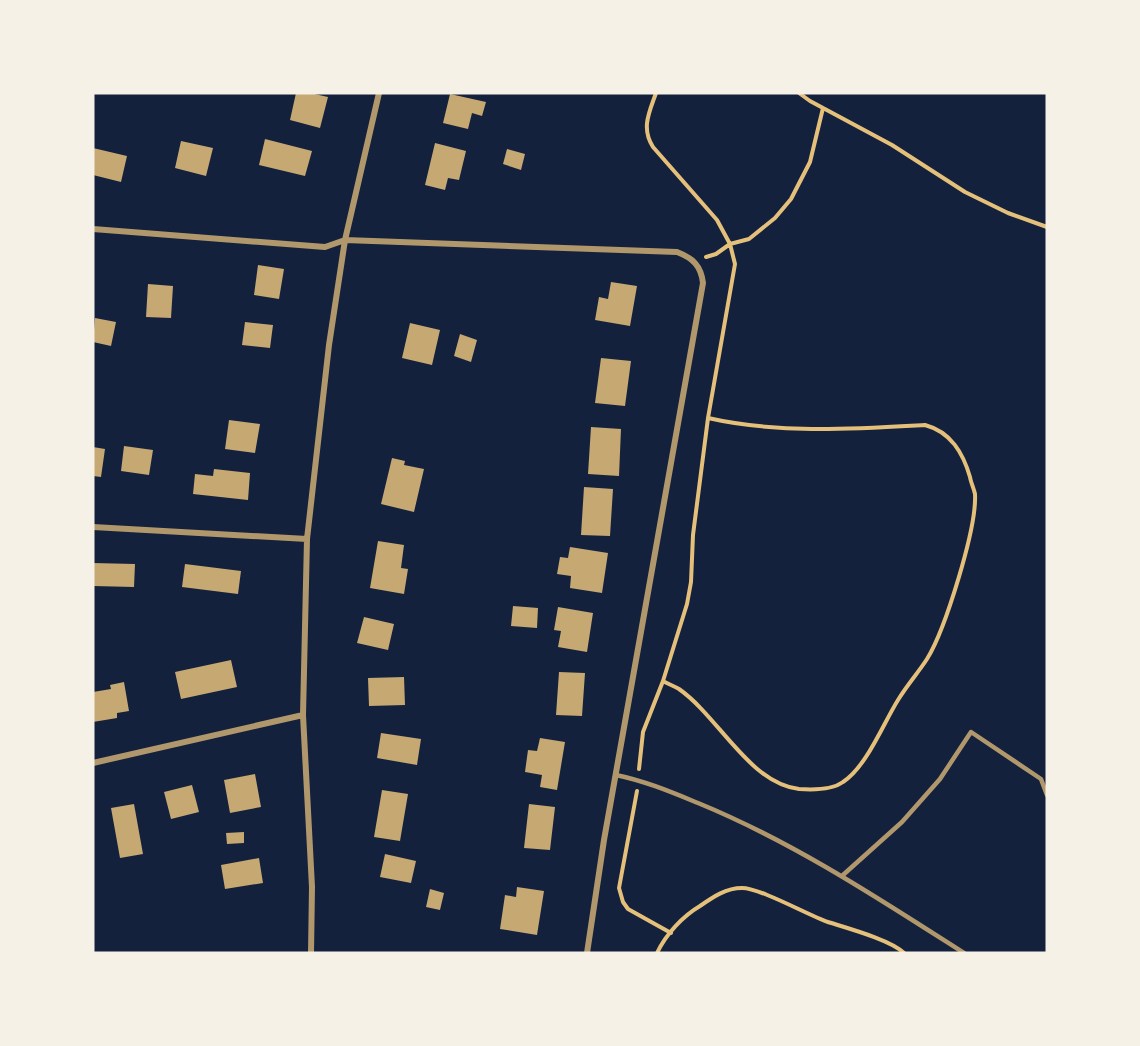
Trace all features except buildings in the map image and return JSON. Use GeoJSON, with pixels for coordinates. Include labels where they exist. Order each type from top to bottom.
{"type":"FeatureCollection","features":[{"type":"Feature","properties":{"kind":"street"},"geometry":{"type":"LineString","coordinates":[[311,953],[312,887],[303,715],[307,539],[321,404],[345,240],[379,93]]}},
{"type":"Feature","properties":{"kind":"street"},"geometry":{"type":"LineString","coordinates":[[93,229],[325,247],[345,240],[677,252],[693,260],[699,266],[703,283],[587,953]]}},
{"type":"Feature","properties":{"kind":"street"},"geometry":{"type":"LineString","coordinates":[[93,527],[307,539]]}},
{"type":"Feature","properties":{"kind":"street"},"geometry":{"type":"LineString","coordinates":[[93,763],[303,715]]}},
{"type":"Feature","properties":{"kind":"lane"},"geometry":{"type":"LineString","coordinates":[[843,875],[902,822],[940,778],[971,732],[1041,779],[1047,795]]}},
{"type":"Feature","properties":{"kind":"lane"},"geometry":{"type":"LineString","coordinates":[[616,775],[638,780],[732,817],[843,875],[964,953]]}},
{"type":"Feature","properties":{"kind":"path"},"geometry":{"type":"LineString","coordinates":[[799,93],[892,145],[965,192],[1008,213],[1047,227]]}},
{"type":"Feature","properties":{"kind":"path"},"geometry":{"type":"LineString","coordinates":[[693,260],[716,254],[730,244],[749,239],[775,218],[791,199],[810,162],[823,108]]}},
{"type":"Feature","properties":{"kind":"path"},"geometry":{"type":"LineString","coordinates":[[663,681],[679,689],[700,708],[741,752],[772,780],[806,789],[829,788],[842,783],[859,769],[899,698],[927,659],[952,596],[973,519],[975,494],[966,465],[957,447],[936,428],[925,425],[775,428],[739,425],[708,418]]}},
{"type":"Feature","properties":{"kind":"path"},"geometry":{"type":"LineString","coordinates":[[638,780],[619,888],[623,902],[628,909],[671,933]]}},
{"type":"Feature","properties":{"kind":"path"},"geometry":{"type":"LineString","coordinates":[[657,953],[662,942],[689,912],[721,892],[743,888],[758,892],[814,917],[880,940],[904,953]]}}]}
